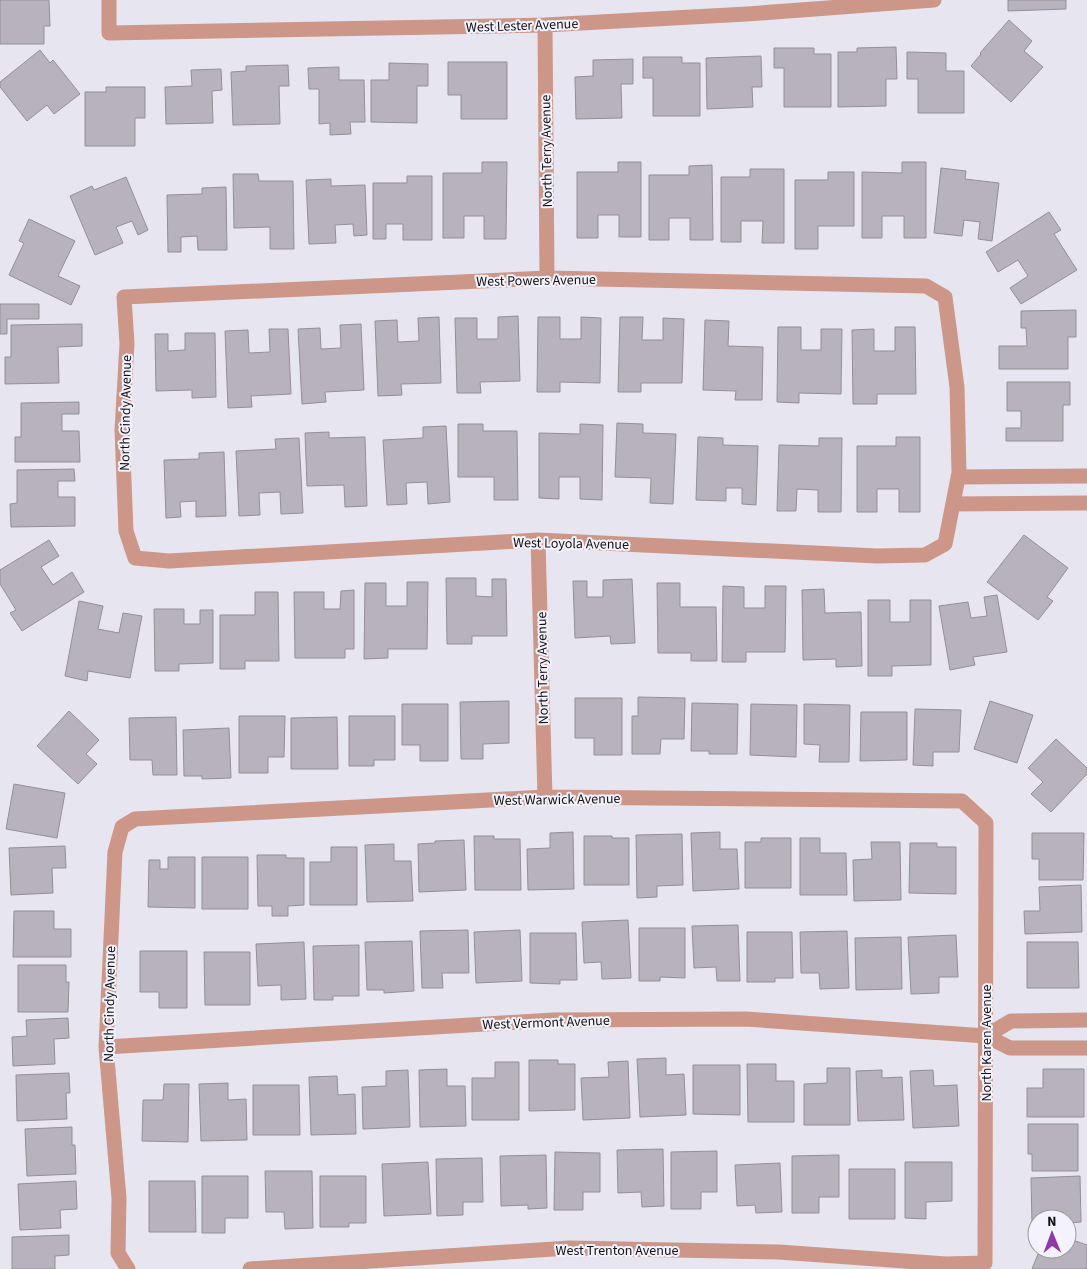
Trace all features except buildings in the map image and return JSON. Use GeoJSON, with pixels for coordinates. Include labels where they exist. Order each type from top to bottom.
{"type":"FeatureCollection","features":[{"type":"Feature","properties":{"kind":"street","name":"West Lester Avenue"},"geometry":{"type":"LineString","coordinates":[[109,0],[109,33],[545,25],[747,14],[934,0]]}},
{"type":"Feature","properties":{"kind":"street","name":"North Terry Avenue"},"geometry":{"type":"LineString","coordinates":[[545,25],[547,278]]}},
{"type":"Feature","properties":{"kind":"street","name":"West Powers Avenue"},"geometry":{"type":"LineString","coordinates":[[124,297],[547,278],[926,286],[945,297],[957,387],[958,478]]}},
{"type":"Feature","properties":{"kind":"street","name":"North Cindy Avenue"},"geometry":{"type":"LineString","coordinates":[[124,297],[127,344],[122,430],[125,522],[135,558]]}},
{"type":"Feature","properties":{"kind":"street"},"geometry":{"type":"LineString","coordinates":[[1087,476],[958,478],[953,504],[1087,503]]}},
{"type":"Feature","properties":{"kind":"street","name":"West Loyola Avenue"},"geometry":{"type":"LineString","coordinates":[[135,558],[169,560],[538,540],[877,556],[926,555],[945,544],[953,504]]}},
{"type":"Feature","properties":{"kind":"street","name":"North Terry Avenue"},"geometry":{"type":"LineString","coordinates":[[538,540],[545,797]]}},
{"type":"Feature","properties":{"kind":"street","name":"West Warwick Avenue"},"geometry":{"type":"LineString","coordinates":[[122,827],[135,819],[545,797],[962,801],[986,822]]}},
{"type":"Feature","properties":{"kind":"street","name":"North Karen Avenue"},"geometry":{"type":"LineString","coordinates":[[985,1263],[986,822]]}},
{"type":"Feature","properties":{"kind":"street","name":"North Cindy Avenue"},"geometry":{"type":"LineString","coordinates":[[122,827],[115,852],[106,1047],[119,1198],[118,1252],[128,1269]]}},
{"type":"Feature","properties":{"kind":"street","name":"West Vermont Avenue"},"geometry":{"type":"LineString","coordinates":[[106,1047],[562,1020],[746,1019],[986,1036],[1010,1048],[1087,1048]]}},
{"type":"Feature","properties":{"kind":"street"},"geometry":{"type":"LineString","coordinates":[[986,1036],[1011,1021],[1087,1020]]}},
{"type":"Feature","properties":{"kind":"street","name":"West Trenton Avenue"},"geometry":{"type":"LineString","coordinates":[[250,1269],[378,1265],[569,1248],[779,1252],[946,1264],[985,1263]]}}]}
